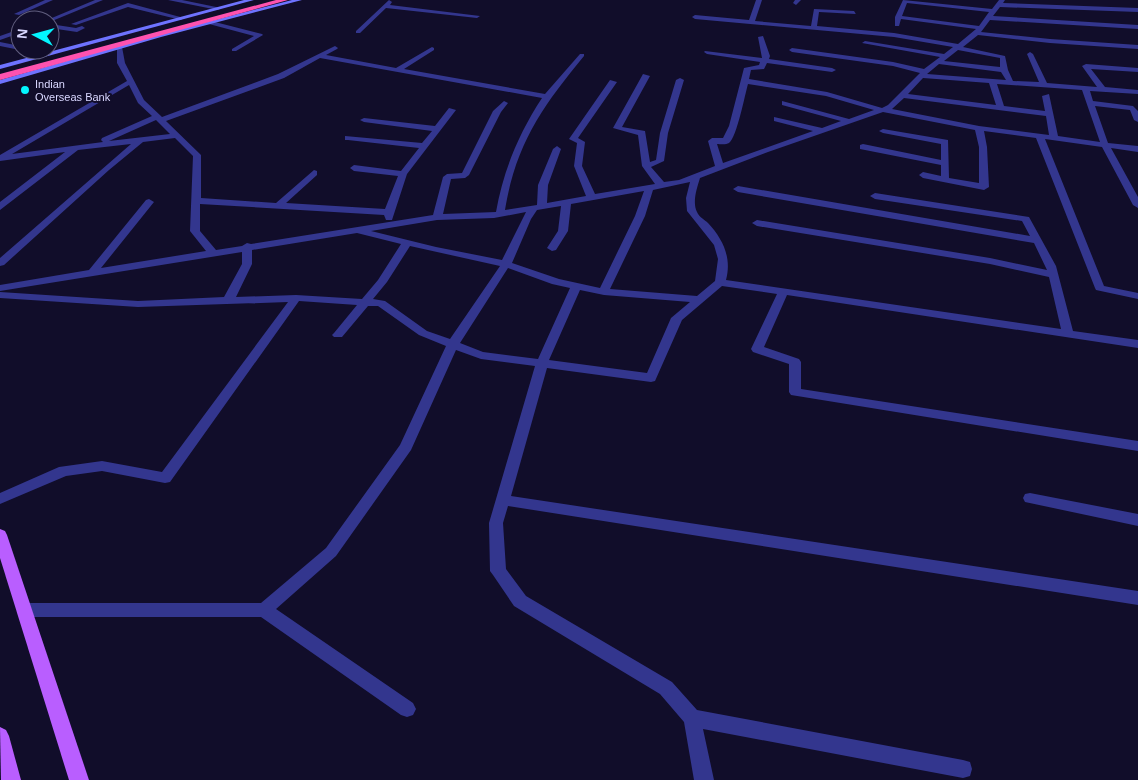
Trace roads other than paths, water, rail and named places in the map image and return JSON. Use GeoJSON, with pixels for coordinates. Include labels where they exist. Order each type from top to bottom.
{"type":"FeatureCollection","features":[{"type":"Feature","properties":{"kind":"highway"},"geometry":{"type":"LineString","coordinates":[[0,72],[268,0]]}},
{"type":"Feature","properties":{"kind":"highway"},"geometry":{"type":"LineString","coordinates":[[0,77],[284,0]]}},
{"type":"Feature","properties":{"kind":"main road"},"geometry":{"type":"LineString","coordinates":[[0,535],[26,610],[79,780]]}},
{"type":"Feature","properties":{"kind":"main road"},"geometry":{"type":"LineString","coordinates":[[0,736],[11,780]]}},
{"type":"Feature","properties":{"kind":"street"},"geometry":{"type":"LineString","coordinates":[[26,10],[50,0]]}},
{"type":"Feature","properties":{"kind":"street"},"geometry":{"type":"LineString","coordinates":[[60,16],[100,0]]}},
{"type":"Feature","properties":{"kind":"street"},"geometry":{"type":"LineString","coordinates":[[171,0],[218,8]]}},
{"type":"Feature","properties":{"kind":"street"},"geometry":{"type":"LineString","coordinates":[[60,51],[251,0]]}},
{"type":"Feature","properties":{"kind":"street"},"geometry":{"type":"LineString","coordinates":[[0,82],[119,47],[299,0]]}},
{"type":"Feature","properties":{"kind":"street"},"geometry":{"type":"LineString","coordinates":[[358,32],[390,0]]}},
{"type":"Feature","properties":{"kind":"street"},"geometry":{"type":"LineString","coordinates":[[752,21],[759,0]]}},
{"type":"Feature","properties":{"kind":"street"},"geometry":{"type":"LineString","coordinates":[[894,35],[905,0],[996,8],[1138,27]]}},
{"type":"Feature","properties":{"kind":"street"},"geometry":{"type":"LineString","coordinates":[[74,24],[128,6],[180,18]]}},
{"type":"Feature","properties":{"kind":"street"},"geometry":{"type":"LineString","coordinates":[[384,6],[477,16]]}},
{"type":"Feature","properties":{"kind":"street"},"geometry":{"type":"LineString","coordinates":[[60,27],[77,30],[138,8]]}},
{"type":"Feature","properties":{"kind":"street"},"geometry":{"type":"LineString","coordinates":[[996,8],[1138,10]]}},
{"type":"Feature","properties":{"kind":"street"},"geometry":{"type":"LineString","coordinates":[[0,288],[437,216],[500,214],[681,182],[821,130],[890,107],[923,74],[978,31],[996,8]]}},
{"type":"Feature","properties":{"kind":"street"},"geometry":{"type":"LineString","coordinates":[[814,26],[816,10],[855,10],[849,30]]}},
{"type":"Feature","properties":{"kind":"street"},"geometry":{"type":"LineString","coordinates":[[694,17],[814,26],[894,35],[958,47],[1003,57],[1004,70],[1011,83]]}},
{"type":"Feature","properties":{"kind":"street"},"geometry":{"type":"LineString","coordinates":[[898,18],[1050,41],[1138,47]]}},
{"type":"Feature","properties":{"kind":"street"},"geometry":{"type":"LineString","coordinates":[[211,23],[260,36],[234,50]]}},
{"type":"Feature","properties":{"kind":"street"},"geometry":{"type":"LineString","coordinates":[[720,167],[712,141],[726,141],[748,68],[761,67],[767,56],[762,37]]}},
{"type":"Feature","properties":{"kind":"street"},"geometry":{"type":"LineString","coordinates":[[865,43],[1004,70]]}},
{"type":"Feature","properties":{"kind":"street"},"geometry":{"type":"LineString","coordinates":[[119,47],[122,63],[141,101],[197,155],[195,231],[212,252]]}},
{"type":"Feature","properties":{"kind":"street"},"geometry":{"type":"LineString","coordinates":[[95,145],[160,118],[281,76],[335,48]]}},
{"type":"Feature","properties":{"kind":"street"},"geometry":{"type":"LineString","coordinates":[[397,70],[432,48]]}},
{"type":"Feature","properties":{"kind":"street"},"geometry":{"type":"LineString","coordinates":[[792,50],[892,64],[923,74],[992,82],[1138,92]]}},
{"type":"Feature","properties":{"kind":"street"},"geometry":{"type":"LineString","coordinates":[[707,52],[832,70]]}},
{"type":"Feature","properties":{"kind":"street"},"geometry":{"type":"LineString","coordinates":[[500,214],[503,189],[513,160],[541,105],[582,54]]}},
{"type":"Feature","properties":{"kind":"street"},"geometry":{"type":"LineString","coordinates":[[1030,54],[1044,85]]}},
{"type":"Feature","properties":{"kind":"street"},"geometry":{"type":"LineString","coordinates":[[319,56],[548,97]]}},
{"type":"Feature","properties":{"kind":"street"},"geometry":{"type":"LineString","coordinates":[[0,67],[25,60]]}},
{"type":"Feature","properties":{"kind":"street"},"geometry":{"type":"LineString","coordinates":[[1102,89],[1086,66],[1138,70]]}},
{"type":"Feature","properties":{"kind":"street"},"geometry":{"type":"LineString","coordinates":[[646,76],[617,128],[642,133],[646,166],[661,186]]}},
{"type":"Feature","properties":{"kind":"street"},"geometry":{"type":"LineString","coordinates":[[646,166],[660,161],[664,133],[680,80]]}},
{"type":"Feature","properties":{"kind":"street"},"geometry":{"type":"LineString","coordinates":[[0,158],[131,81]]}},
{"type":"Feature","properties":{"kind":"street"},"geometry":{"type":"LineString","coordinates":[[745,81],[827,94],[882,110],[955,124],[1138,149]]}},
{"type":"Feature","properties":{"kind":"street"},"geometry":{"type":"LineString","coordinates":[[592,198],[578,166],[581,142],[573,139],[613,82]]}},
{"type":"Feature","properties":{"kind":"street"},"geometry":{"type":"LineString","coordinates":[[992,82],[1001,108]]}},
{"type":"Feature","properties":{"kind":"street"},"geometry":{"type":"LineString","coordinates":[[1084,88],[1105,145],[1138,205]]}},
{"type":"Feature","properties":{"kind":"street"},"geometry":{"type":"LineString","coordinates":[[902,95],[1049,114]]}},
{"type":"Feature","properties":{"kind":"street"},"geometry":{"type":"LineString","coordinates":[[1046,96],[1054,138]]}},
{"type":"Feature","properties":{"kind":"street"},"geometry":{"type":"LineString","coordinates":[[950,101],[955,124]]}},
{"type":"Feature","properties":{"kind":"street"},"geometry":{"type":"LineString","coordinates":[[437,216],[447,177],[464,175],[497,111],[504,103]]}},
{"type":"Feature","properties":{"kind":"street"},"geometry":{"type":"LineString","coordinates":[[1090,103],[1133,108],[1138,120]]}},
{"type":"Feature","properties":{"kind":"street"},"geometry":{"type":"LineString","coordinates":[[786,104],[848,121]]}},
{"type":"Feature","properties":{"kind":"street"},"geometry":{"type":"LineString","coordinates":[[389,224],[389,212],[403,174],[452,110]]}},
{"type":"Feature","properties":{"kind":"street"},"geometry":{"type":"LineString","coordinates":[[777,119],[821,130]]}},
{"type":"Feature","properties":{"kind":"street"},"geometry":{"type":"LineString","coordinates":[[364,120],[437,130]]}},
{"type":"Feature","properties":{"kind":"street"},"geometry":{"type":"LineString","coordinates":[[923,175],[984,187],[983,147],[979,128]]}},
{"type":"Feature","properties":{"kind":"street"},"geometry":{"type":"LineString","coordinates":[[883,131],[945,142],[945,179]]}},
{"type":"Feature","properties":{"kind":"street"},"geometry":{"type":"LineString","coordinates":[[0,158],[178,135]]}},
{"type":"Feature","properties":{"kind":"street"},"geometry":{"type":"LineString","coordinates":[[1040,137],[1100,288],[1138,296]]}},
{"type":"Feature","properties":{"kind":"street"},"geometry":{"type":"LineString","coordinates":[[348,138],[424,146]]}},
{"type":"Feature","properties":{"kind":"street"},"geometry":{"type":"LineString","coordinates":[[0,263],[106,168],[142,139]]}},
{"type":"Feature","properties":{"kind":"street"},"geometry":{"type":"LineString","coordinates":[[863,147],[945,163]]}},
{"type":"Feature","properties":{"kind":"street"},"geometry":{"type":"LineString","coordinates":[[0,207],[76,148]]}},
{"type":"Feature","properties":{"kind":"street"},"geometry":{"type":"LineString","coordinates":[[264,610],[331,552],[406,447],[453,344],[506,264],[526,218],[538,207],[543,185],[557,149]]}},
{"type":"Feature","properties":{"kind":"street"},"geometry":{"type":"LineString","coordinates":[[354,168],[403,174]]}},
{"type":"Feature","properties":{"kind":"street"},"geometry":{"type":"LineString","coordinates":[[278,205],[314,173]]}},
{"type":"Feature","properties":{"kind":"street"},"geometry":{"type":"LineString","coordinates":[[0,296],[138,304],[296,298],[382,303],[423,333],[481,355],[651,378],[677,318],[720,282],[725,270],[724,255],[707,228],[692,213],[690,202],[696,176]]}},
{"type":"Feature","properties":{"kind":"street"},"geometry":{"type":"LineString","coordinates":[[604,292],[617,260],[631,237],[646,203],[649,188]]}},
{"type":"Feature","properties":{"kind":"street"},"geometry":{"type":"LineString","coordinates":[[738,189],[846,209],[988,230],[1038,241]]}},
{"type":"Feature","properties":{"kind":"street"},"geometry":{"type":"LineString","coordinates":[[875,196],[1026,219],[1051,266],[1068,333]]}},
{"type":"Feature","properties":{"kind":"street"},"geometry":{"type":"LineString","coordinates":[[196,201],[389,212]]}},
{"type":"Feature","properties":{"kind":"street"},"geometry":{"type":"LineString","coordinates":[[93,272],[149,202]]}},
{"type":"Feature","properties":{"kind":"street"},"geometry":{"type":"LineString","coordinates":[[552,248],[563,231],[566,202]]}},
{"type":"Feature","properties":{"kind":"street"},"geometry":{"type":"LineString","coordinates":[[757,223],[990,261],[1053,275]]}},
{"type":"Feature","properties":{"kind":"street"},"geometry":{"type":"LineString","coordinates":[[355,229],[407,243],[506,264],[576,287],[604,292],[700,299]]}},
{"type":"Feature","properties":{"kind":"street"},"geometry":{"type":"LineString","coordinates":[[338,335],[382,282],[407,243]]}},
{"type":"Feature","properties":{"kind":"street"},"geometry":{"type":"LineString","coordinates":[[228,301],[247,264],[247,246]]}},
{"type":"Feature","properties":{"kind":"street"},"geometry":{"type":"LineString","coordinates":[[720,282],[1138,344]]}},
{"type":"Feature","properties":{"kind":"street"},"geometry":{"type":"LineString","coordinates":[[576,287],[542,363],[496,523],[498,571],[520,601],[666,688],[692,718],[704,780]]}},
{"type":"Feature","properties":{"kind":"street"},"geometry":{"type":"LineString","coordinates":[[784,291],[758,349],[795,362],[795,392],[1138,446]]}},
{"type":"Feature","properties":{"kind":"street"},"geometry":{"type":"LineString","coordinates":[[0,499],[64,471],[102,466],[165,478],[296,298]]}},
{"type":"Feature","properties":{"kind":"street"},"geometry":{"type":"LineString","coordinates":[[1030,498],[1138,520]]}},
{"type":"Feature","properties":{"kind":"street"},"geometry":{"type":"LineString","coordinates":[[503,500],[1138,598]]}},
{"type":"Feature","properties":{"kind":"street"},"geometry":{"type":"LineString","coordinates":[[26,610],[264,610],[407,709]]}},
{"type":"Feature","properties":{"kind":"street"},"geometry":{"type":"LineString","coordinates":[[692,718],[963,769]]}},
{"type":"Feature","properties":{"kind":"place","name":"Indian Overseas Bank"},"geometry":{"type":"Point","coordinates":[25,90]}}]}
